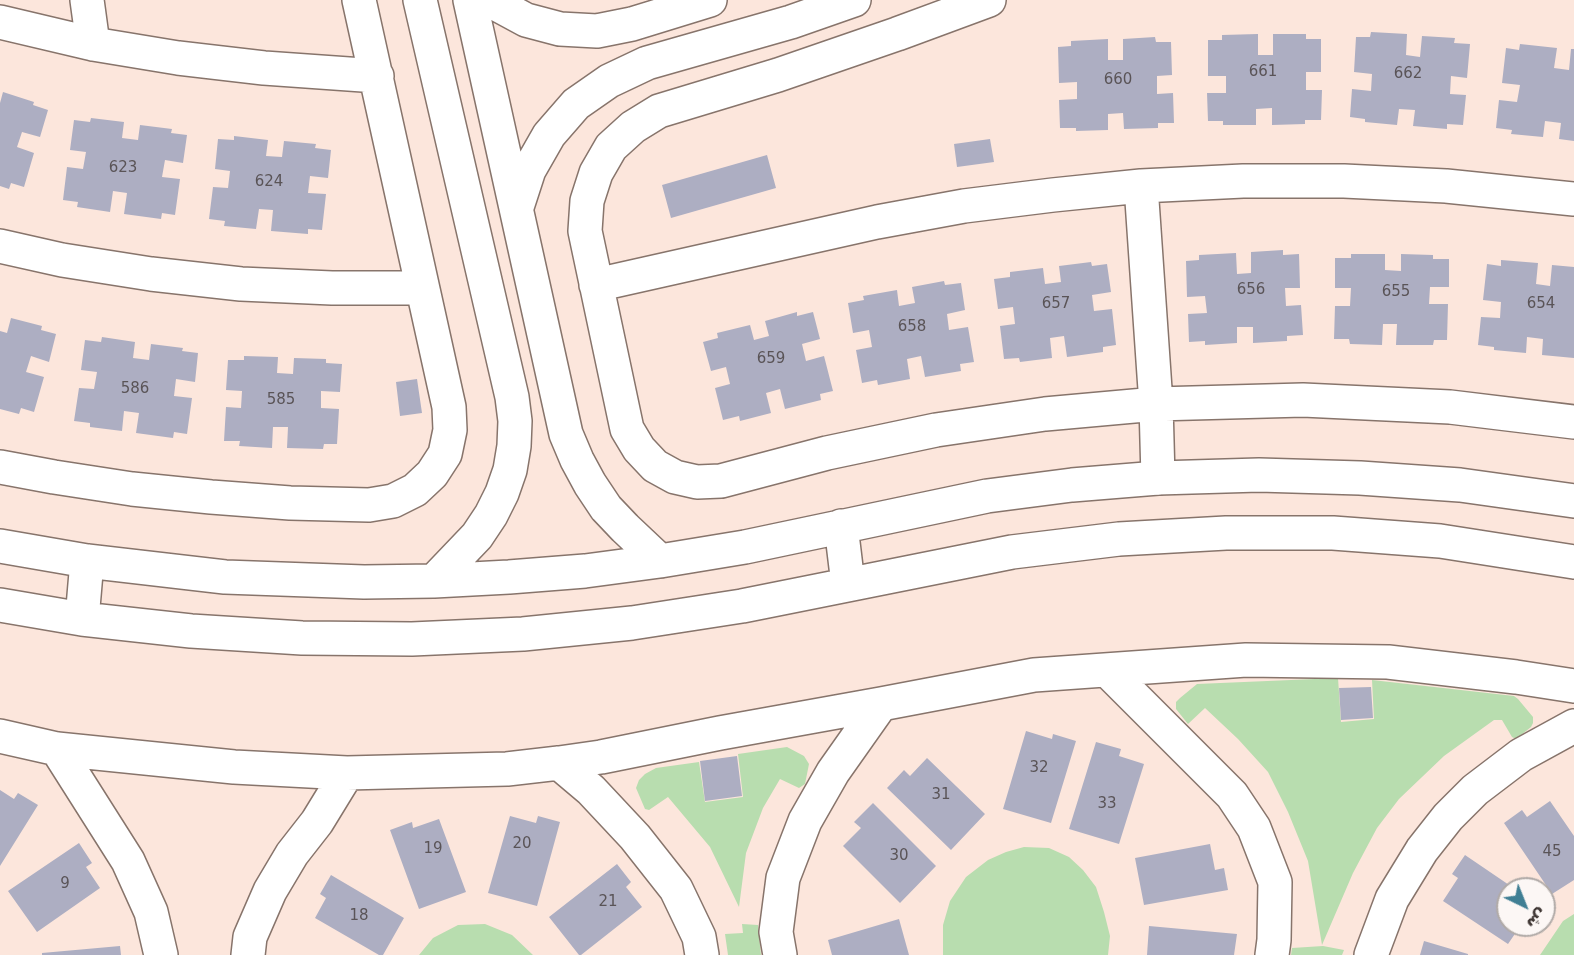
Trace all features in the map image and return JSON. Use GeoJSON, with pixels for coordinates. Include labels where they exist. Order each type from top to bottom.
{"type":"FeatureCollection","features":[{"type":"Feature","properties":{"kind":"street"},"geometry":{"type":"LineString","coordinates":[[87,0],[93,44]]}},
{"type":"Feature","properties":{"kind":"street"},"geometry":{"type":"LineString","coordinates":[[0,467],[99,484],[211,497],[290,503],[369,505],[393,501],[415,490],[432,474],[445,454],[450,430],[449,407],[359,0]]}},
{"type":"Feature","properties":{"kind":"street"},"geometry":{"type":"LineString","coordinates":[[420,0],[512,397],[514,421],[514,446],[510,470],[502,493],[477,536],[434,581]]}},
{"type":"Feature","properties":{"kind":"street"},"geometry":{"type":"LineString","coordinates":[[470,0],[566,434],[577,460],[606,508],[660,561]]}},
{"type":"Feature","properties":{"kind":"street"},"geometry":{"type":"LineString","coordinates":[[489,0],[526,21],[560,29],[597,31],[633,24],[710,0]]}},
{"type":"Feature","properties":{"kind":"street"},"geometry":{"type":"LineString","coordinates":[[517,209],[529,170],[549,135],[576,104],[609,81],[647,63],[791,22],[854,0]]}},
{"type":"Feature","properties":{"kind":"street"},"geometry":{"type":"LineString","coordinates":[[989,0],[778,75],[658,111],[633,127],[611,147],[596,173],[587,201],[585,231],[627,429],[639,449],[655,466],[675,477],[697,482],[721,481],[827,453],[936,430],[1045,414],[1156,404],[1303,400],[1450,407],[1574,422]]}},
{"type":"Feature","properties":{"kind":"street"},"geometry":{"type":"LineString","coordinates":[[0,22],[93,44],[178,58],[264,69],[376,76]]}},
{"type":"Feature","properties":{"kind":"street"},"geometry":{"type":"LineString","coordinates":[[596,285],[877,222],[964,206],[1141,186],[1243,181],[1344,181],[1446,186],[1574,199]]}},
{"type":"Feature","properties":{"kind":"street"},"geometry":{"type":"LineString","coordinates":[[1141,186],[1156,404],[1158,478]]}},
{"type":"Feature","properties":{"kind":"street"},"geometry":{"type":"LineString","coordinates":[[0,246],[62,260],[152,274],[242,284],[332,288],[422,288]]}},
{"type":"Feature","properties":{"kind":"street"},"geometry":{"type":"LineString","coordinates":[[0,546],[87,561],[225,576],[364,582],[434,581],[585,571],[660,561],[745,547],[987,496],[1072,485],[1158,478],[1259,475],[1360,478],[1460,485],[1574,501]]}},
{"type":"Feature","properties":{"kind":"street"},"geometry":{"type":"LineString","coordinates":[[841,526],[848,584]]}},
{"type":"Feature","properties":{"kind":"street"},"geometry":{"type":"LineString","coordinates":[[0,605],[82,619],[191,631],[302,638],[412,639],[523,634],[632,623],[742,606],[1012,552],[1119,539],[1226,533],[1333,533],[1440,541],[1574,562]]}},
{"type":"Feature","properties":{"kind":"street"},"geometry":{"type":"LineString","coordinates":[[82,619],[87,561]]}},
{"type":"Feature","properties":{"kind":"street"},"geometry":{"type":"LineString","coordinates":[[0,736],[57,749],[234,767],[347,773],[507,769],[601,757],[1034,675],[1246,660],[1388,662],[1574,686]]}},
{"type":"Feature","properties":{"kind":"street"},"geometry":{"type":"LineString","coordinates":[[1107,670],[1232,795],[1254,828],[1275,882],[1272,955]]}},
{"type":"Feature","properties":{"kind":"street"},"geometry":{"type":"LineString","coordinates":[[780,955],[776,932],[783,878],[805,821],[833,772],[881,704]]}},
{"type":"Feature","properties":{"kind":"street"},"geometry":{"type":"LineString","coordinates":[[1371,955],[1392,899],[1422,850],[1448,817],[1475,790],[1521,755],[1574,726]]}},
{"type":"Feature","properties":{"kind":"street"},"geometry":{"type":"LineString","coordinates":[[57,749],[128,861],[151,912],[161,955]]}},
{"type":"Feature","properties":{"kind":"street"},"geometry":{"type":"LineString","coordinates":[[559,764],[591,790],[635,837],[675,889],[699,937],[702,955]]}},
{"type":"Feature","properties":{"kind":"street"},"geometry":{"type":"LineString","coordinates":[[248,955],[250,937],[270,891],[347,773]]}},
{"type":"Feature","properties":{"kind":"green space"},"geometry":{"type":"Polygon","coordinates":[[[1338,678],[1341,722],[1374,719],[1372,680],[1514,696],[1533,717],[1533,723],[1516,739],[1512,737],[1502,720],[1494,720],[1444,756],[1399,799],[1377,828],[1353,873],[1322,945],[1308,861],[1288,812],[1268,772],[1205,708],[1188,724],[1176,709],[1176,702],[1197,684],[1338,678]]]}},
{"type":"Feature","properties":{"kind":"green space"},"geometry":{"type":"Polygon","coordinates":[[[787,747],[804,756],[809,764],[805,784],[799,788],[780,779],[763,808],[746,853],[739,907],[710,847],[668,797],[649,810],[645,809],[636,788],[639,780],[645,774],[656,768],[699,762],[705,802],[743,797],[738,754],[787,747]]]}},
{"type":"Feature","properties":{"kind":"green space"},"geometry":{"type":"Polygon","coordinates":[[[1024,847],[1049,848],[1069,857],[1083,870],[1096,887],[1104,912],[1110,936],[1108,955],[943,955],[943,925],[950,901],[966,877],[988,860],[1024,847]]]}},
{"type":"Feature","properties":{"kind":"green space"},"geometry":{"type":"Polygon","coordinates":[[[1574,914],[1574,955],[1540,955],[1552,937],[1556,937],[1556,931],[1563,921],[1574,914]]]}},
{"type":"Feature","properties":{"kind":"green space"},"geometry":{"type":"Polygon","coordinates":[[[485,924],[512,935],[533,955],[419,955],[433,938],[458,925],[485,924]]]}},
{"type":"Feature","properties":{"kind":"green space"},"geometry":{"type":"Polygon","coordinates":[[[742,924],[758,925],[761,955],[728,955],[725,934],[743,933],[742,924]]]}},
{"type":"Feature","properties":{"kind":"green space"},"geometry":{"type":"Polygon","coordinates":[[[1323,946],[1344,950],[1342,955],[1291,955],[1292,948],[1323,946]]]}},
{"type":"Feature","properties":{"kind":"building"},"geometry":{"type":"Polygon","coordinates":[[[1371,32],[1407,34],[1406,55],[1420,57],[1422,36],[1455,38],[1454,43],[1470,44],[1467,78],[1451,76],[1450,94],[1466,95],[1463,125],[1447,124],[1447,129],[1413,126],[1415,110],[1399,109],[1397,125],[1365,122],[1365,119],[1350,117],[1352,89],[1371,91],[1372,74],[1354,72],[1356,37],[1370,37],[1371,32]]]}},
{"type":"Feature","properties":{"kind":"building"},"geometry":{"type":"Polygon","coordinates":[[[1258,34],[1258,55],[1273,55],[1273,34],[1306,34],[1306,39],[1321,39],[1321,72],[1306,72],[1306,90],[1322,90],[1321,120],[1305,120],[1305,124],[1272,125],[1272,108],[1256,109],[1256,125],[1223,125],[1223,121],[1208,121],[1207,93],[1226,93],[1226,76],[1208,76],[1208,40],[1222,40],[1222,35],[1258,34]]]}},
{"type":"Feature","properties":{"kind":"building"},"geometry":{"type":"Polygon","coordinates":[[[1155,37],[1156,42],[1171,42],[1172,75],[1157,76],[1157,94],[1173,93],[1174,123],[1158,123],[1158,128],[1124,129],[1123,113],[1108,114],[1108,130],[1076,131],[1076,128],[1060,128],[1059,100],[1077,99],[1077,82],[1059,83],[1058,47],[1071,46],[1071,41],[1108,39],[1108,60],[1123,60],[1123,39],[1155,37]]]}},
{"type":"Feature","properties":{"kind":"building"},"geometry":{"type":"Polygon","coordinates":[[[1520,44],[1557,48],[1554,68],[1569,70],[1571,49],[1574,49],[1574,141],[1559,139],[1561,123],[1545,121],[1543,137],[1511,134],[1512,130],[1496,128],[1499,100],[1517,102],[1520,85],[1502,83],[1506,48],[1519,50],[1520,44]]]}},
{"type":"Feature","properties":{"kind":"building"},"geometry":{"type":"Polygon","coordinates":[[[3,92],[34,102],[33,105],[48,110],[40,137],[22,132],[17,147],[34,153],[24,187],[11,183],[9,189],[0,186],[0,103],[3,92]]]}},
{"type":"Feature","properties":{"kind":"building"},"geometry":{"type":"Polygon","coordinates":[[[91,118],[124,122],[122,138],[138,140],[140,125],[172,129],[171,133],[187,135],[183,163],[165,160],[162,177],[180,179],[175,215],[162,213],[161,219],[124,214],[127,193],[113,191],[110,212],[77,207],[78,202],[63,200],[67,167],[83,169],[86,152],[70,150],[74,120],[90,122],[91,118]]]}},
{"type":"Feature","properties":{"kind":"building"},"geometry":{"type":"Polygon","coordinates":[[[234,136],[268,140],[266,156],[282,157],[284,141],[316,144],[315,148],[331,150],[328,178],[310,176],[308,193],[326,194],[322,230],[308,229],[308,234],[271,231],[273,210],[259,209],[256,229],[224,226],[225,221],[209,219],[213,187],[228,188],[230,171],[215,169],[218,139],[234,140],[234,136]]]}},
{"type":"Feature","properties":{"kind":"building"},"geometry":{"type":"Polygon","coordinates":[[[990,139],[994,162],[957,167],[954,144],[990,139]]]}},
{"type":"Feature","properties":{"kind":"building"},"geometry":{"type":"Polygon","coordinates":[[[767,155],[776,188],[671,218],[662,185],[767,155]]]}},
{"type":"Feature","properties":{"kind":"building"},"geometry":{"type":"Polygon","coordinates":[[[1283,250],[1283,255],[1299,254],[1300,288],[1285,288],[1286,306],[1301,305],[1303,335],[1287,336],[1287,341],[1253,343],[1253,327],[1237,327],[1237,343],[1205,345],[1205,341],[1189,342],[1188,314],[1207,313],[1205,296],[1187,297],[1186,261],[1199,260],[1199,255],[1236,253],[1237,274],[1251,273],[1251,252],[1283,250]]]}},
{"type":"Feature","properties":{"kind":"building"},"geometry":{"type":"Polygon","coordinates":[[[1351,254],[1385,254],[1385,270],[1401,271],[1401,254],[1433,255],[1433,259],[1449,259],[1449,287],[1430,287],[1429,304],[1448,304],[1447,340],[1434,340],[1433,345],[1396,345],[1397,324],[1383,324],[1382,345],[1350,344],[1349,339],[1334,339],[1335,306],[1350,306],[1351,288],[1335,288],[1335,258],[1351,258],[1351,254]]]}},
{"type":"Feature","properties":{"kind":"building"},"geometry":{"type":"Polygon","coordinates":[[[1501,260],[1538,263],[1536,284],[1550,286],[1552,265],[1574,267],[1574,358],[1542,355],[1543,339],[1527,337],[1526,353],[1494,350],[1494,347],[1478,345],[1481,317],[1500,318],[1501,302],[1483,300],[1487,264],[1501,266],[1501,260]]]}},
{"type":"Feature","properties":{"kind":"building"},"geometry":{"type":"Polygon","coordinates":[[[1091,262],[1092,266],[1107,264],[1111,292],[1092,295],[1094,311],[1112,309],[1116,345],[1103,347],[1103,352],[1067,357],[1064,336],[1050,338],[1052,358],[1020,362],[1019,358],[1004,359],[1000,326],[1015,324],[1013,307],[998,309],[994,279],[1010,277],[1010,272],[1043,268],[1045,284],[1061,282],[1059,266],[1091,262]]]}},
{"type":"Feature","properties":{"kind":"building"},"geometry":{"type":"Polygon","coordinates":[[[944,281],[945,285],[961,283],[965,310],[947,314],[949,330],[968,327],[974,362],[960,364],[961,371],[925,377],[921,356],[907,359],[910,379],[878,385],[877,380],[862,383],[856,350],[872,347],[869,330],[853,333],[848,303],[864,300],[863,296],[897,290],[899,306],[915,303],[912,287],[944,281]]]}},
{"type":"Feature","properties":{"kind":"building"},"geometry":{"type":"Polygon","coordinates":[[[797,312],[797,316],[813,312],[820,339],[802,344],[806,361],[824,356],[833,391],[820,394],[821,400],[785,409],[780,389],[766,393],[771,413],[740,421],[739,416],[723,420],[715,388],[730,384],[726,367],[711,371],[703,342],[718,338],[717,333],[750,325],[754,340],[769,336],[765,321],[797,312]]]}},
{"type":"Feature","properties":{"kind":"building"},"geometry":{"type":"Polygon","coordinates":[[[11,318],[42,326],[41,330],[56,334],[49,362],[31,356],[26,372],[44,377],[34,412],[21,408],[19,414],[0,409],[0,331],[7,333],[11,318]]]}},
{"type":"Feature","properties":{"kind":"building"},"geometry":{"type":"Polygon","coordinates":[[[102,337],[135,342],[133,358],[149,360],[151,344],[183,348],[182,351],[198,353],[195,382],[176,379],[174,396],[192,398],[187,434],[174,432],[173,438],[136,433],[139,413],[124,411],[122,431],[90,427],[90,423],[74,421],[79,388],[94,389],[97,372],[81,370],[85,340],[101,342],[102,337]]]}},
{"type":"Feature","properties":{"kind":"building"},"geometry":{"type":"Polygon","coordinates":[[[244,356],[278,357],[277,373],[293,374],[294,358],[326,359],[326,363],[342,364],[340,392],[321,391],[321,408],[339,409],[337,444],[324,444],[323,449],[287,448],[288,427],[273,427],[272,448],[239,446],[240,441],[224,441],[226,407],[241,408],[242,391],[226,390],[228,360],[244,360],[244,356]]]}},
{"type":"Feature","properties":{"kind":"building"},"geometry":{"type":"Polygon","coordinates":[[[417,379],[422,413],[400,416],[396,382],[417,379]]]}},
{"type":"Feature","properties":{"kind":"building"},"geometry":{"type":"Polygon","coordinates":[[[1371,687],[1373,718],[1341,720],[1339,688],[1371,687]]]}},
{"type":"Feature","properties":{"kind":"building"},"geometry":{"type":"Polygon","coordinates":[[[1026,731],[1052,739],[1053,734],[1076,741],[1051,823],[1003,809],[1026,731]]]}},
{"type":"Feature","properties":{"kind":"building"},"geometry":{"type":"Polygon","coordinates":[[[1096,742],[1121,749],[1119,756],[1144,764],[1119,844],[1069,829],[1096,742]]]}},
{"type":"Feature","properties":{"kind":"building"},"geometry":{"type":"Polygon","coordinates":[[[737,756],[742,796],[705,801],[700,761],[737,756]]]}},
{"type":"Feature","properties":{"kind":"building"},"geometry":{"type":"Polygon","coordinates":[[[927,758],[985,814],[951,850],[887,788],[904,770],[910,776],[927,758]]]}},
{"type":"Feature","properties":{"kind":"building"},"geometry":{"type":"Polygon","coordinates":[[[0,790],[14,799],[18,793],[38,805],[0,866],[0,790]]]}},
{"type":"Feature","properties":{"kind":"building"},"geometry":{"type":"Polygon","coordinates":[[[1550,801],[1574,836],[1574,880],[1556,891],[1556,877],[1541,877],[1504,823],[1522,810],[1527,817],[1550,801]]]}},
{"type":"Feature","properties":{"kind":"building"},"geometry":{"type":"Polygon","coordinates":[[[873,803],[936,866],[900,903],[843,846],[861,828],[854,822],[873,803]]]}},
{"type":"Feature","properties":{"kind":"building"},"geometry":{"type":"Polygon","coordinates":[[[510,816],[536,823],[538,816],[560,822],[537,906],[488,893],[510,816]]]}},
{"type":"Feature","properties":{"kind":"building"},"geometry":{"type":"Polygon","coordinates":[[[439,819],[466,892],[419,909],[390,830],[412,822],[413,828],[439,819]]]}},
{"type":"Feature","properties":{"kind":"building"},"geometry":{"type":"Polygon","coordinates":[[[79,843],[92,863],[86,867],[100,888],[37,932],[8,891],[79,843]]]}},
{"type":"Feature","properties":{"kind":"building"},"geometry":{"type":"Polygon","coordinates":[[[1210,844],[1215,870],[1224,868],[1228,890],[1144,905],[1135,858],[1210,844]]]}},
{"type":"Feature","properties":{"kind":"building"},"geometry":{"type":"Polygon","coordinates":[[[1465,855],[1497,877],[1496,936],[1443,901],[1458,878],[1452,874],[1465,855]]]}},
{"type":"Feature","properties":{"kind":"building"},"geometry":{"type":"Polygon","coordinates":[[[617,864],[631,882],[626,887],[642,907],[579,955],[549,917],[617,864]]]}},
{"type":"Feature","properties":{"kind":"building"},"geometry":{"type":"Polygon","coordinates":[[[331,875],[404,918],[383,955],[379,955],[315,918],[326,898],[320,894],[331,875]]]}},
{"type":"Feature","properties":{"kind":"building"},"geometry":{"type":"Polygon","coordinates":[[[899,919],[909,955],[832,955],[828,940],[899,919]]]}},
{"type":"Feature","properties":{"kind":"building"},"geometry":{"type":"Polygon","coordinates":[[[1149,926],[1237,934],[1234,955],[1147,955],[1149,926]]]}},
{"type":"Feature","properties":{"kind":"building"},"geometry":{"type":"Polygon","coordinates":[[[1497,937],[1513,937],[1508,944],[1497,937]]]}},
{"type":"Feature","properties":{"kind":"building"},"geometry":{"type":"Polygon","coordinates":[[[1424,941],[1468,954],[1468,955],[1420,955],[1424,941]]]}},
{"type":"Feature","properties":{"kind":"building"},"geometry":{"type":"Polygon","coordinates":[[[120,946],[121,955],[42,955],[42,953],[120,946]]]}}]}
